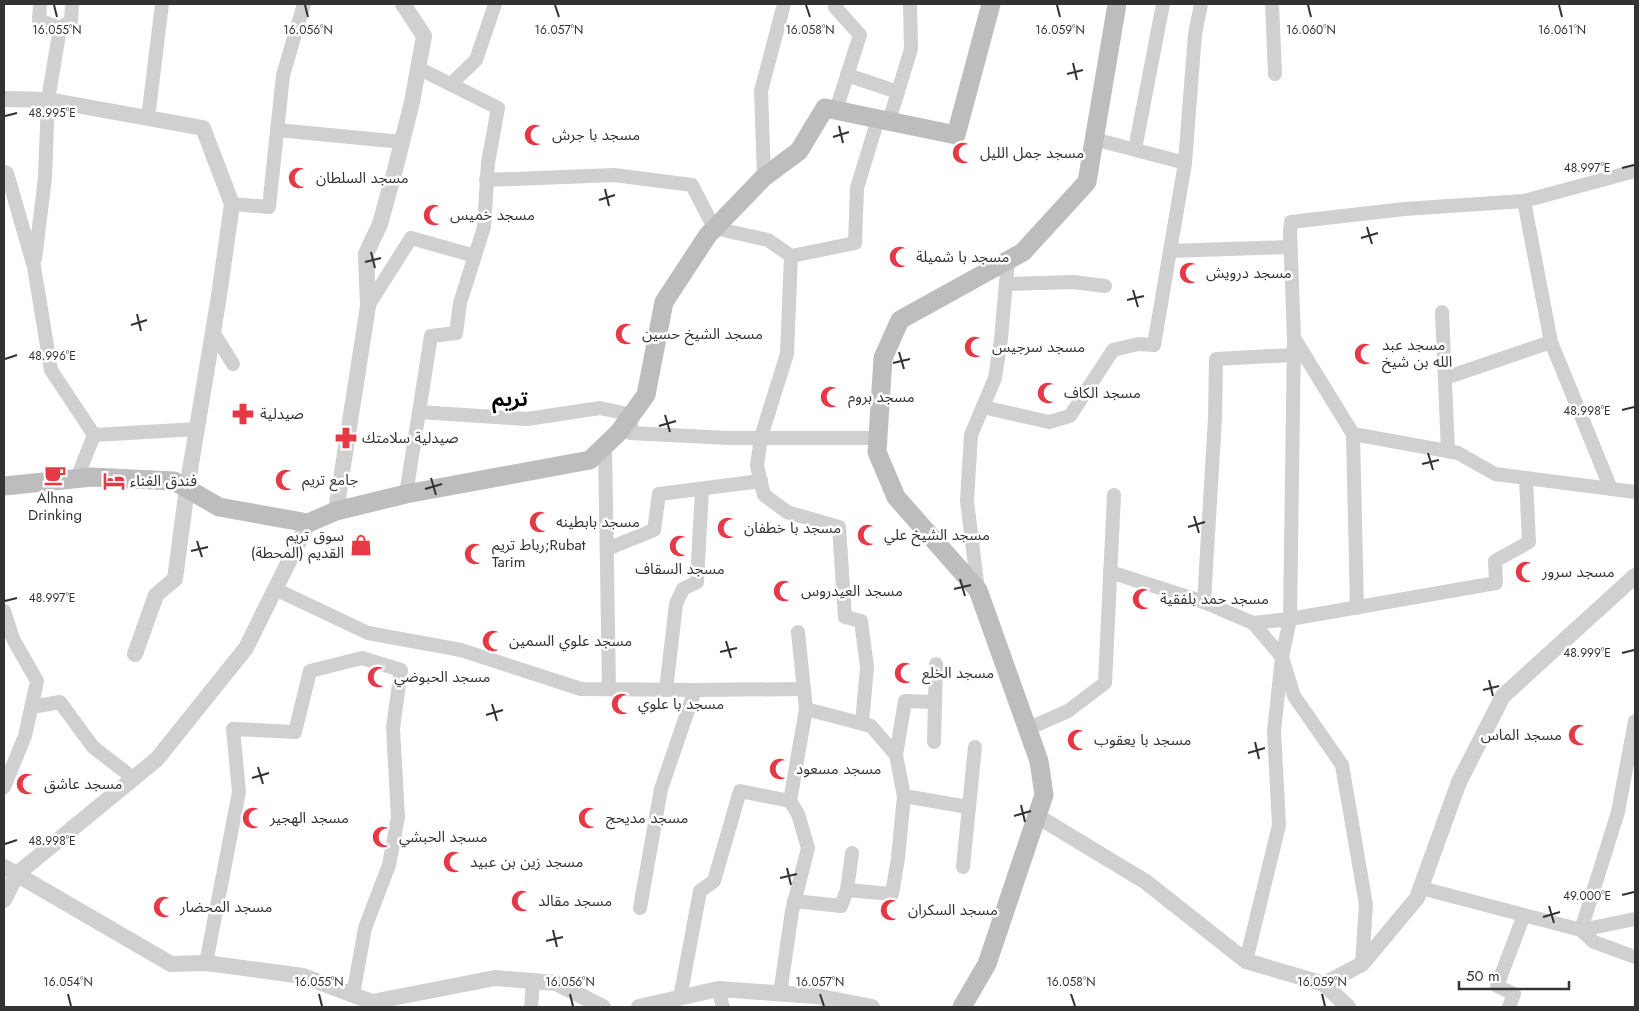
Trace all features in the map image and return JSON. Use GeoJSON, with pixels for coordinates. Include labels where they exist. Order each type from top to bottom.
{"type":"FeatureCollection","features":[{"type":"Feature","properties":{"kind":"main road"},"geometry":{"type":"LineString","coordinates":[[4,486],[92,476],[174,481],[219,507],[308,523],[336,511],[406,494],[590,460],[619,432],[646,395],[664,302],[708,235],[764,177],[799,151],[824,108],[956,135],[991,4]]}},
{"type":"Feature","properties":{"kind":"main road"},"geometry":{"type":"LineString","coordinates":[[962,1007],[987,964],[1044,795],[1039,761],[978,590],[896,497],[877,452],[883,358],[900,320],[1022,252],[1087,182],[1117,4]]}},
{"type":"Feature","properties":{"kind":"street"},"geometry":{"type":"LineString","coordinates":[[40,4],[39,20],[60,28]]}},
{"type":"Feature","properties":{"kind":"street"},"geometry":{"type":"LineString","coordinates":[[34,267],[45,178],[48,100],[60,28],[71,21],[72,4]]}},
{"type":"Feature","properties":{"kind":"street"},"geometry":{"type":"LineString","coordinates":[[148,118],[162,4]]}},
{"type":"Feature","properties":{"kind":"street"},"geometry":{"type":"LineString","coordinates":[[232,204],[269,207],[283,75],[304,4]]}},
{"type":"Feature","properties":{"kind":"street"},"geometry":{"type":"LineString","coordinates":[[336,511],[368,306],[366,254],[380,224],[402,142],[412,102],[424,36],[403,4]]}},
{"type":"Feature","properties":{"kind":"street"},"geometry":{"type":"LineString","coordinates":[[414,20],[416,4]]}},
{"type":"Feature","properties":{"kind":"street"},"geometry":{"type":"LineString","coordinates":[[451,84],[476,60],[495,4]]}},
{"type":"Feature","properties":{"kind":"street"},"geometry":{"type":"LineString","coordinates":[[764,177],[761,91],[784,4]]}},
{"type":"Feature","properties":{"kind":"street"},"geometry":{"type":"LineString","coordinates":[[836,110],[860,35],[835,7],[837,4]]}},
{"type":"Feature","properties":{"kind":"street"},"geometry":{"type":"LineString","coordinates":[[486,180],[614,176],[692,185],[714,228],[768,240],[792,256],[855,243],[857,188],[884,120],[898,92],[911,49],[910,4]]}},
{"type":"Feature","properties":{"kind":"street"},"geometry":{"type":"LineString","coordinates":[[1135,149],[1163,4]]}},
{"type":"Feature","properties":{"kind":"street"},"geometry":{"type":"LineString","coordinates":[[983,407],[1049,422],[1070,416],[1113,350],[1138,344],[1154,345],[1185,163],[1195,34],[1201,4]]}},
{"type":"Feature","properties":{"kind":"street"},"geometry":{"type":"LineString","coordinates":[[1272,4],[1275,74]]}},
{"type":"Feature","properties":{"kind":"street"},"geometry":{"type":"LineString","coordinates":[[406,494],[431,336],[456,333],[460,303],[484,228],[486,180],[498,108],[418,68]]}},
{"type":"Feature","properties":{"kind":"street"},"geometry":{"type":"LineString","coordinates":[[847,75],[898,92]]}},
{"type":"Feature","properties":{"kind":"street"},"geometry":{"type":"LineString","coordinates":[[4,99],[48,100],[203,128],[232,204],[187,488],[175,579],[156,595],[135,654]]}},
{"type":"Feature","properties":{"kind":"street"},"geometry":{"type":"LineString","coordinates":[[277,130],[402,142]]}},
{"type":"Feature","properties":{"kind":"street"},"geometry":{"type":"LineString","coordinates":[[1094,139],[1185,163]]}},
{"type":"Feature","properties":{"kind":"street"},"geometry":{"type":"LineString","coordinates":[[1246,961],[1280,826],[1274,731],[1282,657],[1290,620],[1294,355],[1290,247],[1291,222],[1404,209],[1524,201],[1635,170]]}},
{"type":"Feature","properties":{"kind":"street"},"geometry":{"type":"LineString","coordinates":[[4,172],[7,173],[34,267],[51,370],[94,435]]}},
{"type":"Feature","properties":{"kind":"street"},"geometry":{"type":"LineString","coordinates":[[1524,201],[1551,342],[1611,489]]}},
{"type":"Feature","properties":{"kind":"street"},"geometry":{"type":"LineString","coordinates":[[368,306],[411,238],[475,256]]}},
{"type":"Feature","properties":{"kind":"street"},"geometry":{"type":"LineString","coordinates":[[1170,251],[1290,247]]}},
{"type":"Feature","properties":{"kind":"street"},"geometry":{"type":"LineString","coordinates":[[792,256],[787,354],[761,437],[758,466],[764,495],[787,512],[839,527],[845,617],[860,621],[867,667],[862,723]]}},
{"type":"Feature","properties":{"kind":"street"},"geometry":{"type":"LineString","coordinates":[[978,590],[967,501],[971,435],[995,378],[1001,339],[1008,260]]}},
{"type":"Feature","properties":{"kind":"street"},"geometry":{"type":"LineString","coordinates":[[1006,284],[1073,282],[1104,286]]}},
{"type":"Feature","properties":{"kind":"street"},"geometry":{"type":"LineString","coordinates":[[1442,312],[1448,451]]}},
{"type":"Feature","properties":{"kind":"street"},"geometry":{"type":"LineString","coordinates":[[213,332],[233,364]]}},
{"type":"Feature","properties":{"kind":"street"},"geometry":{"type":"LineString","coordinates":[[1294,338],[1353,434],[1357,608]]}},
{"type":"Feature","properties":{"kind":"street"},"geometry":{"type":"LineString","coordinates":[[1445,378],[1551,342]]}},
{"type":"Feature","properties":{"kind":"street"},"geometry":{"type":"LineString","coordinates":[[1204,602],[1215,418],[1216,359],[1294,355]]}},
{"type":"Feature","properties":{"kind":"street"},"geometry":{"type":"LineString","coordinates":[[419,412],[527,419],[600,408],[632,415],[630,433],[729,438],[878,438]]}},
{"type":"Feature","properties":{"kind":"street"},"geometry":{"type":"LineString","coordinates":[[94,435],[197,429]]}},
{"type":"Feature","properties":{"kind":"street"},"geometry":{"type":"LineString","coordinates":[[1353,434],[1448,451],[1458,454],[1494,474],[1635,492]]}},
{"type":"Feature","properties":{"kind":"street"},"geometry":{"type":"LineString","coordinates":[[77,478],[94,435]]}},
{"type":"Feature","properties":{"kind":"street"},"geometry":{"type":"LineString","coordinates":[[605,446],[609,689]]}},
{"type":"Feature","properties":{"kind":"street"},"geometry":{"type":"LineString","coordinates":[[1253,623],[1290,620],[1496,583],[1495,561],[1529,542],[1526,478]]}},
{"type":"Feature","properties":{"kind":"street"},"geometry":{"type":"LineString","coordinates":[[607,549],[654,530],[658,494],[761,481]]}},
{"type":"Feature","properties":{"kind":"street"},"geometry":{"type":"LineString","coordinates":[[666,690],[676,604],[683,589],[697,582],[702,489]]}},
{"type":"Feature","properties":{"kind":"street"},"geometry":{"type":"LineString","coordinates":[[1027,729],[1068,711],[1105,683],[1114,495]]}},
{"type":"Feature","properties":{"kind":"street"},"geometry":{"type":"LineString","coordinates":[[4,900],[10,870],[157,759],[246,648],[308,523]]}},
{"type":"Feature","properties":{"kind":"street"},"geometry":{"type":"LineString","coordinates":[[1110,572],[1204,602],[1253,623],[1282,657],[1294,696],[1342,765],[1366,906],[1362,964]]}},
{"type":"Feature","properties":{"kind":"street"},"geometry":{"type":"LineString","coordinates":[[1324,984],[1362,964],[1417,898],[1459,782],[1503,696],[1635,576]]}},
{"type":"Feature","properties":{"kind":"street"},"geometry":{"type":"LineString","coordinates":[[276,589],[368,633],[461,650],[581,689],[804,689]]}},
{"type":"Feature","properties":{"kind":"street"},"geometry":{"type":"LineString","coordinates":[[4,611],[13,639],[37,681],[25,736],[4,787]]}},
{"type":"Feature","properties":{"kind":"street"},"geometry":{"type":"LineString","coordinates":[[780,994],[794,901],[808,848],[798,814],[790,801],[806,708],[798,632]]}},
{"type":"Feature","properties":{"kind":"street"},"geometry":{"type":"LineString","coordinates":[[206,963],[239,792],[233,729],[295,732],[310,671],[362,658],[401,670],[393,728],[398,817],[389,865],[365,928],[353,995]]}},
{"type":"Feature","properties":{"kind":"street"},"geometry":{"type":"LineString","coordinates":[[934,742],[936,664]]}},
{"type":"Feature","properties":{"kind":"street"},"geometry":{"type":"LineString","coordinates":[[640,908],[661,789],[695,690]]}},
{"type":"Feature","properties":{"kind":"street"},"geometry":{"type":"LineString","coordinates":[[847,890],[892,894],[898,858],[904,796],[896,755],[905,701],[935,702]]}},
{"type":"Feature","properties":{"kind":"street"},"geometry":{"type":"LineString","coordinates":[[32,707],[60,702],[93,747],[133,778]]}},
{"type":"Feature","properties":{"kind":"street"},"geometry":{"type":"LineString","coordinates":[[806,708],[871,726],[896,755]]}},
{"type":"Feature","properties":{"kind":"street"},"geometry":{"type":"LineString","coordinates":[[1581,930],[1618,812],[1635,721]]}},
{"type":"Feature","properties":{"kind":"street"},"geometry":{"type":"LineString","coordinates":[[963,867],[975,747]]}},
{"type":"Feature","properties":{"kind":"street"},"geometry":{"type":"LineString","coordinates":[[680,998],[700,891],[714,881],[740,791],[790,801]]}},
{"type":"Feature","properties":{"kind":"street"},"geometry":{"type":"LineString","coordinates":[[904,796],[968,807]]}},
{"type":"Feature","properties":{"kind":"street"},"geometry":{"type":"LineString","coordinates":[[1037,816],[1146,882],[1246,961],[1324,984],[1348,1007]]}},
{"type":"Feature","properties":{"kind":"street"},"geometry":{"type":"LineString","coordinates":[[794,901],[841,906],[847,890],[852,854]]}},
{"type":"Feature","properties":{"kind":"street"},"geometry":{"type":"LineString","coordinates":[[10,870],[170,964],[206,963],[303,976],[353,995],[372,1005],[495,978],[556,983],[603,1007]]}},
{"type":"Feature","properties":{"kind":"street"},"geometry":{"type":"LineString","coordinates":[[1420,888],[1581,930],[1635,919]]}},
{"type":"Feature","properties":{"kind":"street"},"geometry":{"type":"LineString","coordinates":[[1508,1007],[1514,994],[1497,986],[1524,915]]}},
{"type":"Feature","properties":{"kind":"street"},"geometry":{"type":"LineString","coordinates":[[1581,930],[1594,942],[1635,957]]}},
{"type":"Feature","properties":{"kind":"street"},"geometry":{"type":"LineString","coordinates":[[531,1007],[533,981]]}},
{"type":"Feature","properties":{"kind":"street"},"geometry":{"type":"LineString","coordinates":[[718,989],[723,1007]]}},
{"type":"Feature","properties":{"kind":"street"},"geometry":{"type":"LineString","coordinates":[[639,1007],[718,989],[816,996],[872,1007]]}},
{"type":"Feature","properties":{"kind":"place","name":"مسجد با جرش"},"geometry":{"type":"Point","coordinates":[535,135]}},
{"type":"Feature","properties":{"kind":"place","name":"مسجد جمل الليل"},"geometry":{"type":"Point","coordinates":[963,153]}},
{"type":"Feature","properties":{"kind":"place","name":"مسجد السلطان"},"geometry":{"type":"Point","coordinates":[299,178]}},
{"type":"Feature","properties":{"kind":"place","name":"مسجد خميس"},"geometry":{"type":"Point","coordinates":[434,215]}},
{"type":"Feature","properties":{"kind":"place","name":"مسجد با شميلة"},"geometry":{"type":"Point","coordinates":[900,257]}},
{"type":"Feature","properties":{"kind":"place","name":"مسجد درويش"},"geometry":{"type":"Point","coordinates":[1190,273]}},
{"type":"Feature","properties":{"kind":"place","name":"مسجد الشيخ حسين"},"geometry":{"type":"Point","coordinates":[626,334]}},
{"type":"Feature","properties":{"kind":"place","name":"مسجد سرجيس"},"geometry":{"type":"Point","coordinates":[975,347]}},
{"type":"Feature","properties":{"kind":"place","name":"مسجد عبد الله بن شيخ"},"geometry":{"type":"Point","coordinates":[1365,354]}},
{"type":"Feature","properties":{"kind":"place","name":"مسجد الكاف"},"geometry":{"type":"Point","coordinates":[1048,393]}},
{"type":"Feature","properties":{"kind":"place","name":"مسجد بروم"},"geometry":{"type":"Point","coordinates":[831,397]}},
{"type":"Feature","properties":{"kind":"place","name":"صيدلية"},"geometry":{"type":"Point","coordinates":[243,414]}},
{"type":"Feature","properties":{"kind":"place","name":"صيدلية سلامتك"},"geometry":{"type":"Point","coordinates":[346,438]}},
{"type":"Feature","properties":{"kind":"place","name":"Alhna Drinking"},"geometry":{"type":"Point","coordinates":[55,475]}},
{"type":"Feature","properties":{"kind":"place","name":"جامع تريم"},"geometry":{"type":"Point","coordinates":[286,480]}},
{"type":"Feature","properties":{"kind":"place","name":"فندق الغناء"},"geometry":{"type":"Point","coordinates":[114,481]}},
{"type":"Feature","properties":{"kind":"place","name":"مسجد بابطينه"},"geometry":{"type":"Point","coordinates":[540,522]}},
{"type":"Feature","properties":{"kind":"place","name":"مسجد با خطفان"},"geometry":{"type":"Point","coordinates":[728,528]}},
{"type":"Feature","properties":{"kind":"place","name":"مسجد الشيخ علي"},"geometry":{"type":"Point","coordinates":[868,535]}},
{"type":"Feature","properties":{"kind":"place","name":"سوق تريم القديم (المحطة)"},"geometry":{"type":"Point","coordinates":[361,545]}},
{"type":"Feature","properties":{"kind":"place","name":"مسجد السقاف"},"geometry":{"type":"Point","coordinates":[680,546]}},
{"type":"Feature","properties":{"kind":"place","name":"رباط تريم;Rubat Tarim"},"geometry":{"type":"Point","coordinates":[475,554]}},
{"type":"Feature","properties":{"kind":"place","name":"مسجد سرور"},"geometry":{"type":"Point","coordinates":[1526,572]}},
{"type":"Feature","properties":{"kind":"place","name":"مسجد العيدروس"},"geometry":{"type":"Point","coordinates":[784,591]}},
{"type":"Feature","properties":{"kind":"place","name":"مسجد حمد بلفقية"},"geometry":{"type":"Point","coordinates":[1143,599]}},
{"type":"Feature","properties":{"kind":"place","name":"مسجد علوي السمين"},"geometry":{"type":"Point","coordinates":[493,641]}},
{"type":"Feature","properties":{"kind":"place","name":"مسجد الخلع"},"geometry":{"type":"Point","coordinates":[905,673]}},
{"type":"Feature","properties":{"kind":"place","name":"مسجد الحبوضي"},"geometry":{"type":"Point","coordinates":[378,677]}},
{"type":"Feature","properties":{"kind":"place","name":"مسجد با علوي"},"geometry":{"type":"Point","coordinates":[622,704]}},
{"type":"Feature","properties":{"kind":"place","name":"مسجد الماس"},"geometry":{"type":"Point","coordinates":[1579,735]}},
{"type":"Feature","properties":{"kind":"place","name":"مسجد با يعقوب"},"geometry":{"type":"Point","coordinates":[1078,740]}},
{"type":"Feature","properties":{"kind":"place","name":"مسجد مسعود"},"geometry":{"type":"Point","coordinates":[780,769]}},
{"type":"Feature","properties":{"kind":"place","name":"مسجد عاشق"},"geometry":{"type":"Point","coordinates":[27,784]}},
{"type":"Feature","properties":{"kind":"place","name":"مسجد الهجير"},"geometry":{"type":"Point","coordinates":[253,818]}},
{"type":"Feature","properties":{"kind":"place","name":"مسجد مديحج"},"geometry":{"type":"Point","coordinates":[589,818]}},
{"type":"Feature","properties":{"kind":"place","name":"مسجد الحبشي"},"geometry":{"type":"Point","coordinates":[383,837]}},
{"type":"Feature","properties":{"kind":"place","name":"مسجد زين بن عبيد"},"geometry":{"type":"Point","coordinates":[454,862]}},
{"type":"Feature","properties":{"kind":"place","name":"مسجد مقالد"},"geometry":{"type":"Point","coordinates":[522,901]}},
{"type":"Feature","properties":{"kind":"place","name":"مسجد المحضار"},"geometry":{"type":"Point","coordinates":[164,907]}},
{"type":"Feature","properties":{"kind":"place","name":"مسجد السكران"},"geometry":{"type":"Point","coordinates":[891,910]}},
{"type":"Feature","properties":{"kind":"district","name":"تريم"},"geometry":{"type":"Point","coordinates":[510,399]}}]}
